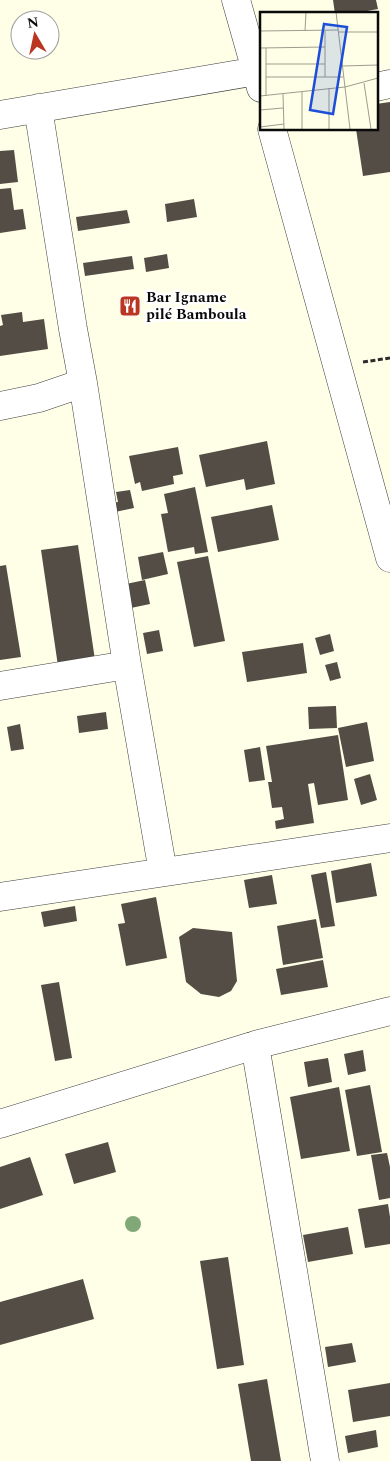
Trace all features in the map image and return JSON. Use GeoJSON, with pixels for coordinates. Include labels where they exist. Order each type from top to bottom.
{"type":"FeatureCollection","features":[{"type":"Feature","properties":{"kind":"street"},"geometry":{"type":"LineString","coordinates":[[0,115],[38,108],[259,80],[236,0]]}},
{"type":"Feature","properties":{"kind":"street"},"geometry":{"type":"LineString","coordinates":[[38,108],[127,665],[164,872]]}},
{"type":"Feature","properties":{"kind":"street"},"geometry":{"type":"LineString","coordinates":[[272,130],[390,558]]}},
{"type":"Feature","properties":{"kind":"street"},"geometry":{"type":"LineString","coordinates":[[0,406],[39,398],[83,382]]}},
{"type":"Feature","properties":{"kind":"street"},"geometry":{"type":"LineString","coordinates":[[0,686],[127,665]]}},
{"type":"Feature","properties":{"kind":"street"},"geometry":{"type":"LineString","coordinates":[[0,898],[390,838]]}},
{"type":"Feature","properties":{"kind":"street"},"geometry":{"type":"LineString","coordinates":[[0,1124],[255,1045],[390,1011]]}},
{"type":"Feature","properties":{"kind":"street"},"geometry":{"type":"LineString","coordinates":[[255,1045],[325,1461]]}},
{"type":"Feature","properties":{"kind":"building"},"geometry":{"type":"Polygon","coordinates":[[[333,0],[376,0],[378,9],[362,12],[335,12],[333,0]]]}},
{"type":"Feature","properties":{"kind":"building"},"geometry":{"type":"Polygon","coordinates":[[[390,102],[390,172],[363,176],[356,130],[378,130],[378,104],[390,102]]]}},
{"type":"Feature","properties":{"kind":"building"},"geometry":{"type":"Polygon","coordinates":[[[14,150],[18,182],[0,184],[0,151],[14,150]]]}},
{"type":"Feature","properties":{"kind":"building"},"geometry":{"type":"Polygon","coordinates":[[[11,188],[14,210],[23,209],[26,229],[0,233],[0,189],[11,188]]]}},
{"type":"Feature","properties":{"kind":"building"},"geometry":{"type":"Polygon","coordinates":[[[194,199],[197,217],[167,222],[165,204],[194,199]]]}},
{"type":"Feature","properties":{"kind":"building"},"geometry":{"type":"Polygon","coordinates":[[[127,210],[130,223],[78,231],[76,217],[127,210]]]}},
{"type":"Feature","properties":{"kind":"building"},"geometry":{"type":"Polygon","coordinates":[[[167,254],[169,268],[146,272],[144,258],[167,254]]]}},
{"type":"Feature","properties":{"kind":"building"},"geometry":{"type":"Polygon","coordinates":[[[132,256],[134,269],[85,276],[83,263],[132,256]]]}},
{"type":"Feature","properties":{"kind":"building"},"geometry":{"type":"Polygon","coordinates":[[[22,312],[23,322],[44,319],[48,349],[0,356],[0,326],[3,325],[1,315],[22,312]]]}},
{"type":"Feature","properties":{"kind":"building"},"geometry":{"type":"Polygon","coordinates":[[[267,441],[275,484],[246,490],[244,479],[206,487],[199,455],[267,441]]]}},
{"type":"Feature","properties":{"kind":"building"},"geometry":{"type":"Polygon","coordinates":[[[178,447],[183,474],[173,476],[174,484],[142,491],[140,482],[135,484],[129,456],[178,447]]]}},
{"type":"Feature","properties":{"kind":"building"},"geometry":{"type":"Polygon","coordinates":[[[195,487],[208,552],[195,554],[194,547],[168,552],[161,514],[168,513],[164,494],[195,487]]]}},
{"type":"Feature","properties":{"kind":"building"},"geometry":{"type":"Polygon","coordinates":[[[130,490],[134,508],[115,512],[113,503],[118,502],[116,492],[130,490]]]}},
{"type":"Feature","properties":{"kind":"building"},"geometry":{"type":"Polygon","coordinates":[[[272,505],[279,540],[218,552],[211,517],[272,505]]]}},
{"type":"Feature","properties":{"kind":"building"},"geometry":{"type":"Polygon","coordinates":[[[78,545],[95,660],[58,666],[41,550],[78,545]]]}},
{"type":"Feature","properties":{"kind":"building"},"geometry":{"type":"Polygon","coordinates":[[[163,552],[168,574],[142,580],[138,557],[163,552]]]}},
{"type":"Feature","properties":{"kind":"building"},"geometry":{"type":"Polygon","coordinates":[[[208,556],[225,641],[194,647],[177,562],[208,556]]]}},
{"type":"Feature","properties":{"kind":"building"},"geometry":{"type":"Polygon","coordinates":[[[6,565],[21,657],[0,660],[0,566],[6,565]]]}},
{"type":"Feature","properties":{"kind":"building"},"geometry":{"type":"Polygon","coordinates":[[[145,580],[150,604],[126,609],[121,585],[145,580]]]}},
{"type":"Feature","properties":{"kind":"building"},"geometry":{"type":"Polygon","coordinates":[[[159,630],[163,651],[147,654],[143,633],[159,630]]]}},
{"type":"Feature","properties":{"kind":"building"},"geometry":{"type":"Polygon","coordinates":[[[330,634],[334,651],[320,655],[315,638],[330,634]]]}},
{"type":"Feature","properties":{"kind":"building"},"geometry":{"type":"Polygon","coordinates":[[[303,643],[307,673],[247,682],[242,652],[303,643]]]}},
{"type":"Feature","properties":{"kind":"building"},"geometry":{"type":"Polygon","coordinates":[[[337,662],[341,678],[330,681],[325,665],[337,662]]]}},
{"type":"Feature","properties":{"kind":"building"},"geometry":{"type":"Polygon","coordinates":[[[336,706],[337,728],[309,729],[308,707],[336,706]]]}},
{"type":"Feature","properties":{"kind":"building"},"geometry":{"type":"Polygon","coordinates":[[[106,712],[108,729],[79,733],[77,716],[106,712]]]}},
{"type":"Feature","properties":{"kind":"building"},"geometry":{"type":"Polygon","coordinates":[[[367,722],[374,761],[346,767],[338,728],[367,722]]]}},
{"type":"Feature","properties":{"kind":"building"},"geometry":{"type":"Polygon","coordinates":[[[20,724],[24,749],[11,751],[7,727],[20,724]]]}},
{"type":"Feature","properties":{"kind":"building"},"geometry":{"type":"Polygon","coordinates":[[[338,735],[348,800],[318,805],[314,783],[308,784],[314,823],[276,829],[275,821],[284,819],[282,807],[272,808],[268,782],[272,782],[266,746],[338,735]]]}},
{"type":"Feature","properties":{"kind":"building"},"geometry":{"type":"Polygon","coordinates":[[[260,747],[265,780],[249,782],[244,750],[260,747]]]}},
{"type":"Feature","properties":{"kind":"building"},"geometry":{"type":"Polygon","coordinates":[[[370,774],[377,800],[361,805],[354,779],[370,774]]]}},
{"type":"Feature","properties":{"kind":"building"},"geometry":{"type":"Polygon","coordinates":[[[371,863],[377,896],[336,903],[331,871],[371,863]]]}},
{"type":"Feature","properties":{"kind":"building"},"geometry":{"type":"Polygon","coordinates":[[[326,872],[335,926],[321,928],[311,875],[326,872]]]}},
{"type":"Feature","properties":{"kind":"building"},"geometry":{"type":"Polygon","coordinates":[[[272,875],[277,904],[249,908],[244,880],[272,875]]]}},
{"type":"Feature","properties":{"kind":"building"},"geometry":{"type":"Polygon","coordinates":[[[156,897],[167,958],[126,966],[118,924],[125,923],[121,904],[156,897]]]}},
{"type":"Feature","properties":{"kind":"building"},"geometry":{"type":"Polygon","coordinates":[[[75,906],[77,921],[44,927],[41,912],[75,906]]]}},
{"type":"Feature","properties":{"kind":"building"},"geometry":{"type":"Polygon","coordinates":[[[316,919],[323,958],[283,965],[277,926],[316,919]]]}},
{"type":"Feature","properties":{"kind":"building"},"geometry":{"type":"Polygon","coordinates":[[[193,928],[232,932],[237,981],[231,991],[219,997],[201,994],[186,982],[179,937],[193,928]]]}},
{"type":"Feature","properties":{"kind":"building"},"geometry":{"type":"Polygon","coordinates":[[[323,960],[328,987],[281,995],[276,969],[323,960]]]}},
{"type":"Feature","properties":{"kind":"building"},"geometry":{"type":"Polygon","coordinates":[[[59,982],[72,1058],[55,1061],[41,985],[59,982]]]}},
{"type":"Feature","properties":{"kind":"building"},"geometry":{"type":"Polygon","coordinates":[[[363,1050],[366,1071],[348,1075],[344,1054],[363,1050]]]}},
{"type":"Feature","properties":{"kind":"building"},"geometry":{"type":"Polygon","coordinates":[[[328,1058],[332,1082],[308,1087],[304,1062],[328,1058]]]}},
{"type":"Feature","properties":{"kind":"building"},"geometry":{"type":"Polygon","coordinates":[[[370,1085],[382,1152],[357,1156],[345,1090],[370,1085]]]}},
{"type":"Feature","properties":{"kind":"building"},"geometry":{"type":"Polygon","coordinates":[[[339,1087],[350,1151],[301,1159],[290,1097],[339,1087]]]}},
{"type":"Feature","properties":{"kind":"building"},"geometry":{"type":"Polygon","coordinates":[[[108,1142],[116,1172],[74,1184],[65,1154],[108,1142]]]}},
{"type":"Feature","properties":{"kind":"building"},"geometry":{"type":"Polygon","coordinates":[[[387,1153],[390,1167],[390,1198],[379,1200],[371,1155],[387,1153]]]}},
{"type":"Feature","properties":{"kind":"building"},"geometry":{"type":"Polygon","coordinates":[[[30,1157],[43,1195],[0,1209],[0,1167],[30,1157]]]}},
{"type":"Feature","properties":{"kind":"building"},"geometry":{"type":"Polygon","coordinates":[[[388,1204],[390,1244],[365,1248],[358,1209],[388,1204]]]}},
{"type":"Feature","properties":{"kind":"building"},"geometry":{"type":"Polygon","coordinates":[[[348,1227],[353,1254],[308,1262],[303,1235],[348,1227]]]}},
{"type":"Feature","properties":{"kind":"building"},"geometry":{"type":"Polygon","coordinates":[[[228,1257],[244,1365],[217,1369],[200,1261],[228,1257]]]}},
{"type":"Feature","properties":{"kind":"building"},"geometry":{"type":"Polygon","coordinates":[[[83,1279],[94,1319],[0,1345],[0,1302],[83,1279]]]}},
{"type":"Feature","properties":{"kind":"building"},"geometry":{"type":"Polygon","coordinates":[[[352,1343],[356,1362],[328,1367],[325,1347],[352,1343]]]}},
{"type":"Feature","properties":{"kind":"building"},"geometry":{"type":"Polygon","coordinates":[[[267,1379],[281,1461],[251,1461],[238,1384],[267,1379]]]}},
{"type":"Feature","properties":{"kind":"building"},"geometry":{"type":"Polygon","coordinates":[[[390,1383],[390,1416],[353,1422],[348,1390],[390,1383]]]}},
{"type":"Feature","properties":{"kind":"building"},"geometry":{"type":"Polygon","coordinates":[[[376,1430],[378,1447],[348,1453],[345,1436],[376,1430]]]}},
{"type":"Feature","properties":{"kind":"place","name":"Bar Igname pilé Bamboula"},"geometry":{"type":"Point","coordinates":[130,306]}}]}
